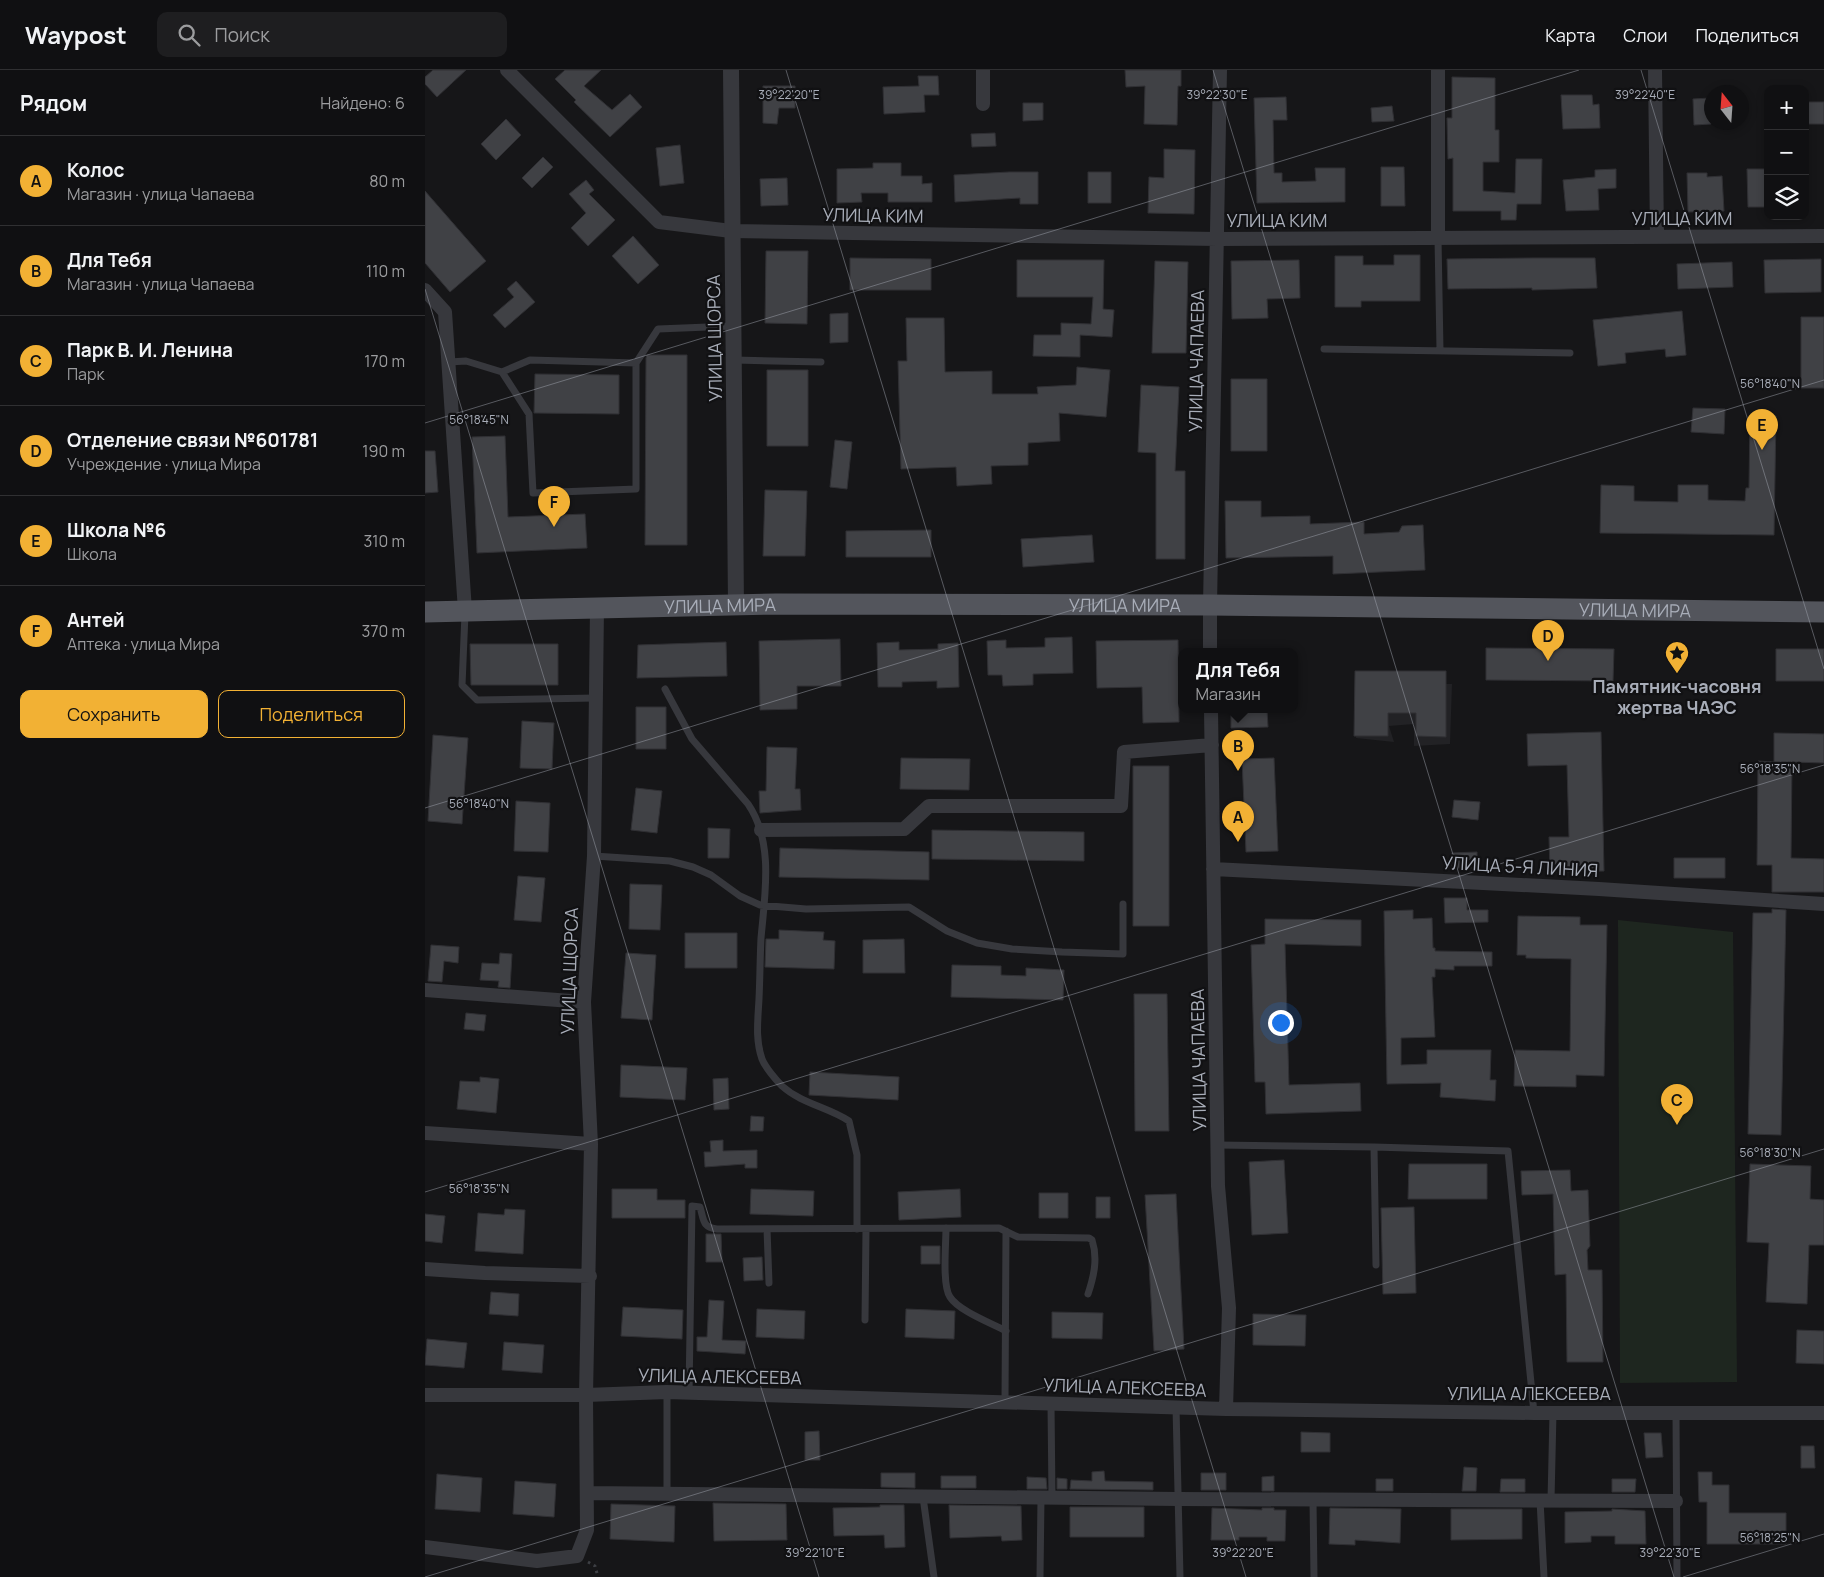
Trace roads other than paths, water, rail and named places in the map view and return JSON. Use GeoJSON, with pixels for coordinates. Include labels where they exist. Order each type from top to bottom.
{"type":"FeatureCollection","features":[{"type":"Feature","properties":{"kind":"main road","name":"УЛИЦА МИРА"},"geometry":{"type":"LineString","coordinates":[[425,612],[736,605],[1210,605],[1824,612]]}},
{"type":"Feature","properties":{"kind":"street","name":"УЛИЦА КИМ"},"geometry":{"type":"LineString","coordinates":[[507,70],[659,222],[731,232],[1217,239],[1824,236]]}},
{"type":"Feature","properties":{"kind":"street","name":"УЛИЦА ЩОРСА"},"geometry":{"type":"LineString","coordinates":[[731,70],[731,232],[735,360],[736,605]]}},
{"type":"Feature","properties":{"kind":"street"},"geometry":{"type":"LineString","coordinates":[[983,70],[983,104]]}},
{"type":"Feature","properties":{"kind":"street","name":"УЛИЦА ЧАПАЕВА"},"geometry":{"type":"LineString","coordinates":[[1210,648],[1220,70]]}},
{"type":"Feature","properties":{"kind":"street"},"geometry":{"type":"LineString","coordinates":[[1438,70],[1438,238]]}},
{"type":"Feature","properties":{"kind":"street"},"geometry":{"type":"LineString","coordinates":[[1655,70],[1657,237]]}},
{"type":"Feature","properties":{"kind":"street"},"geometry":{"type":"LineString","coordinates":[[425,290],[445,312],[465,611]]}},
{"type":"Feature","properties":{"kind":"street","name":"УЛИЦА ЩОРСА"},"geometry":{"type":"LineString","coordinates":[[425,1547],[537,1561],[577,1556],[587,1530],[586,1395],[590,1276],[591,1144],[584,1002],[594,856],[597,608]]}},
{"type":"Feature","properties":{"kind":"street","name":"УЛИЦА ЧАПАЕВА"},"geometry":{"type":"LineString","coordinates":[[1211,713],[1218,1186],[1229,1308],[1226,1409]]}},
{"type":"Feature","properties":{"kind":"street"},"geometry":{"type":"LineString","coordinates":[[761,830],[904,829],[929,806],[1121,806],[1124,752],[1212,745]]}},
{"type":"Feature","properties":{"kind":"street","name":"УЛИЦА 5-Я ЛИНИЯ"},"geometry":{"type":"LineString","coordinates":[[1213,869],[1599,889],[1824,904]]}},
{"type":"Feature","properties":{"kind":"street"},"geometry":{"type":"LineString","coordinates":[[425,990],[584,1002]]}},
{"type":"Feature","properties":{"kind":"street"},"geometry":{"type":"LineString","coordinates":[[425,1133],[591,1144]]}},
{"type":"Feature","properties":{"kind":"street"},"geometry":{"type":"LineString","coordinates":[[425,1269],[590,1276]]}},
{"type":"Feature","properties":{"kind":"street","name":"УЛИЦА АЛЕКСЕЕВА"},"geometry":{"type":"LineString","coordinates":[[425,1395],[586,1395],[667,1392],[1226,1409],[1824,1413]]}},
{"type":"Feature","properties":{"kind":"street"},"geometry":{"type":"LineString","coordinates":[[587,1493],[1313,1500],[1676,1501]]}},
{"type":"Feature","properties":{"kind":"lane"},"geometry":{"type":"LineString","coordinates":[[1438,238],[1440,350]]}},
{"type":"Feature","properties":{"kind":"lane"},"geometry":{"type":"LineString","coordinates":[[502,372],[529,414],[533,493],[636,490],[636,363],[658,329],[734,326]]}},
{"type":"Feature","properties":{"kind":"lane"},"geometry":{"type":"LineString","coordinates":[[1324,348],[1570,353]]}},
{"type":"Feature","properties":{"kind":"lane"},"geometry":{"type":"LineString","coordinates":[[449,362],[466,361],[502,372],[530,360],[636,363]]}},
{"type":"Feature","properties":{"kind":"lane"},"geometry":{"type":"LineString","coordinates":[[735,360],[821,362]]}},
{"type":"Feature","properties":{"kind":"lane"},"geometry":{"type":"LineString","coordinates":[[465,611],[462,685],[477,700],[596,698]]}},
{"type":"Feature","properties":{"kind":"lane"},"geometry":{"type":"LineString","coordinates":[[665,689],[692,740],[748,804],[755,814],[761,830],[765,850],[765,906],[761,938],[756,1025],[761,1057],[766,1067],[782,1086],[805,1101],[830,1110],[849,1121],[857,1155],[857,1229]]}},
{"type":"Feature","properties":{"kind":"lane"},"geometry":{"type":"LineString","coordinates":[[594,856],[663,860],[693,867],[711,875],[740,896],[765,906],[806,909],[909,907],[947,932],[977,943],[1012,949],[1123,954],[1123,904]]}},
{"type":"Feature","properties":{"kind":"lane"},"geometry":{"type":"LineString","coordinates":[[1218,1145],[1508,1151],[1534,1412]]}},
{"type":"Feature","properties":{"kind":"lane"},"geometry":{"type":"LineString","coordinates":[[1374,1147],[1376,1265]]}},
{"type":"Feature","properties":{"kind":"lane"},"geometry":{"type":"LineString","coordinates":[[689,1393],[693,1206],[700,1207],[708,1228],[999,1228],[1018,1237],[1089,1238],[1096,1249],[1095,1266],[1087,1294]]}},
{"type":"Feature","properties":{"kind":"lane"},"geometry":{"type":"LineString","coordinates":[[946,1228],[947,1288],[951,1298],[961,1308],[1006,1331]]}},
{"type":"Feature","properties":{"kind":"lane"},"geometry":{"type":"LineString","coordinates":[[767,1229],[769,1283]]}},
{"type":"Feature","properties":{"kind":"lane"},"geometry":{"type":"LineString","coordinates":[[865,1320],[866,1229]]}},
{"type":"Feature","properties":{"kind":"lane"},"geometry":{"type":"LineString","coordinates":[[1005,1402],[1006,1231]]}},
{"type":"Feature","properties":{"kind":"lane"},"geometry":{"type":"LineString","coordinates":[[667,1392],[667,1493]]}},
{"type":"Feature","properties":{"kind":"lane"},"geometry":{"type":"LineString","coordinates":[[1040,1577],[1047,1498],[1051,1404]]}},
{"type":"Feature","properties":{"kind":"lane"},"geometry":{"type":"LineString","coordinates":[[1176,1407],[1180,1577]]}},
{"type":"Feature","properties":{"kind":"lane"},"geometry":{"type":"LineString","coordinates":[[1544,1577],[1546,1500],[1553,1412]]}},
{"type":"Feature","properties":{"kind":"lane"},"geometry":{"type":"LineString","coordinates":[[1676,1413],[1677,1577]]}},
{"type":"Feature","properties":{"kind":"lane"},"geometry":{"type":"LineString","coordinates":[[923,1497],[934,1577]]}},
{"type":"Feature","properties":{"kind":"lane"},"geometry":{"type":"LineString","coordinates":[[1313,1500],[1314,1577]]}},
{"type":"Feature","properties":{"kind":"place","name":"Школа №6"},"geometry":{"type":"Point","coordinates":[1762,450]}},
{"type":"Feature","properties":{"kind":"place","name":"Антей"},"geometry":{"type":"Point","coordinates":[554,527]}},
{"type":"Feature","properties":{"kind":"place","name":"Отделение связи №601781"},"geometry":{"type":"Point","coordinates":[1548,661]}},
{"type":"Feature","properties":{"kind":"place","name":"Памятник-часовня жертва ЧАЭС"},"geometry":{"type":"Point","coordinates":[1677,674]}},
{"type":"Feature","properties":{"kind":"place","name":"Для Тебя"},"geometry":{"type":"Point","coordinates":[1238,771]}},
{"type":"Feature","properties":{"kind":"place","name":"Колос"},"geometry":{"type":"Point","coordinates":[1238,842]}},
{"type":"Feature","properties":{"kind":"place","name":"Парк В. И. Ленина"},"geometry":{"type":"Point","coordinates":[1677,1125]}}]}
